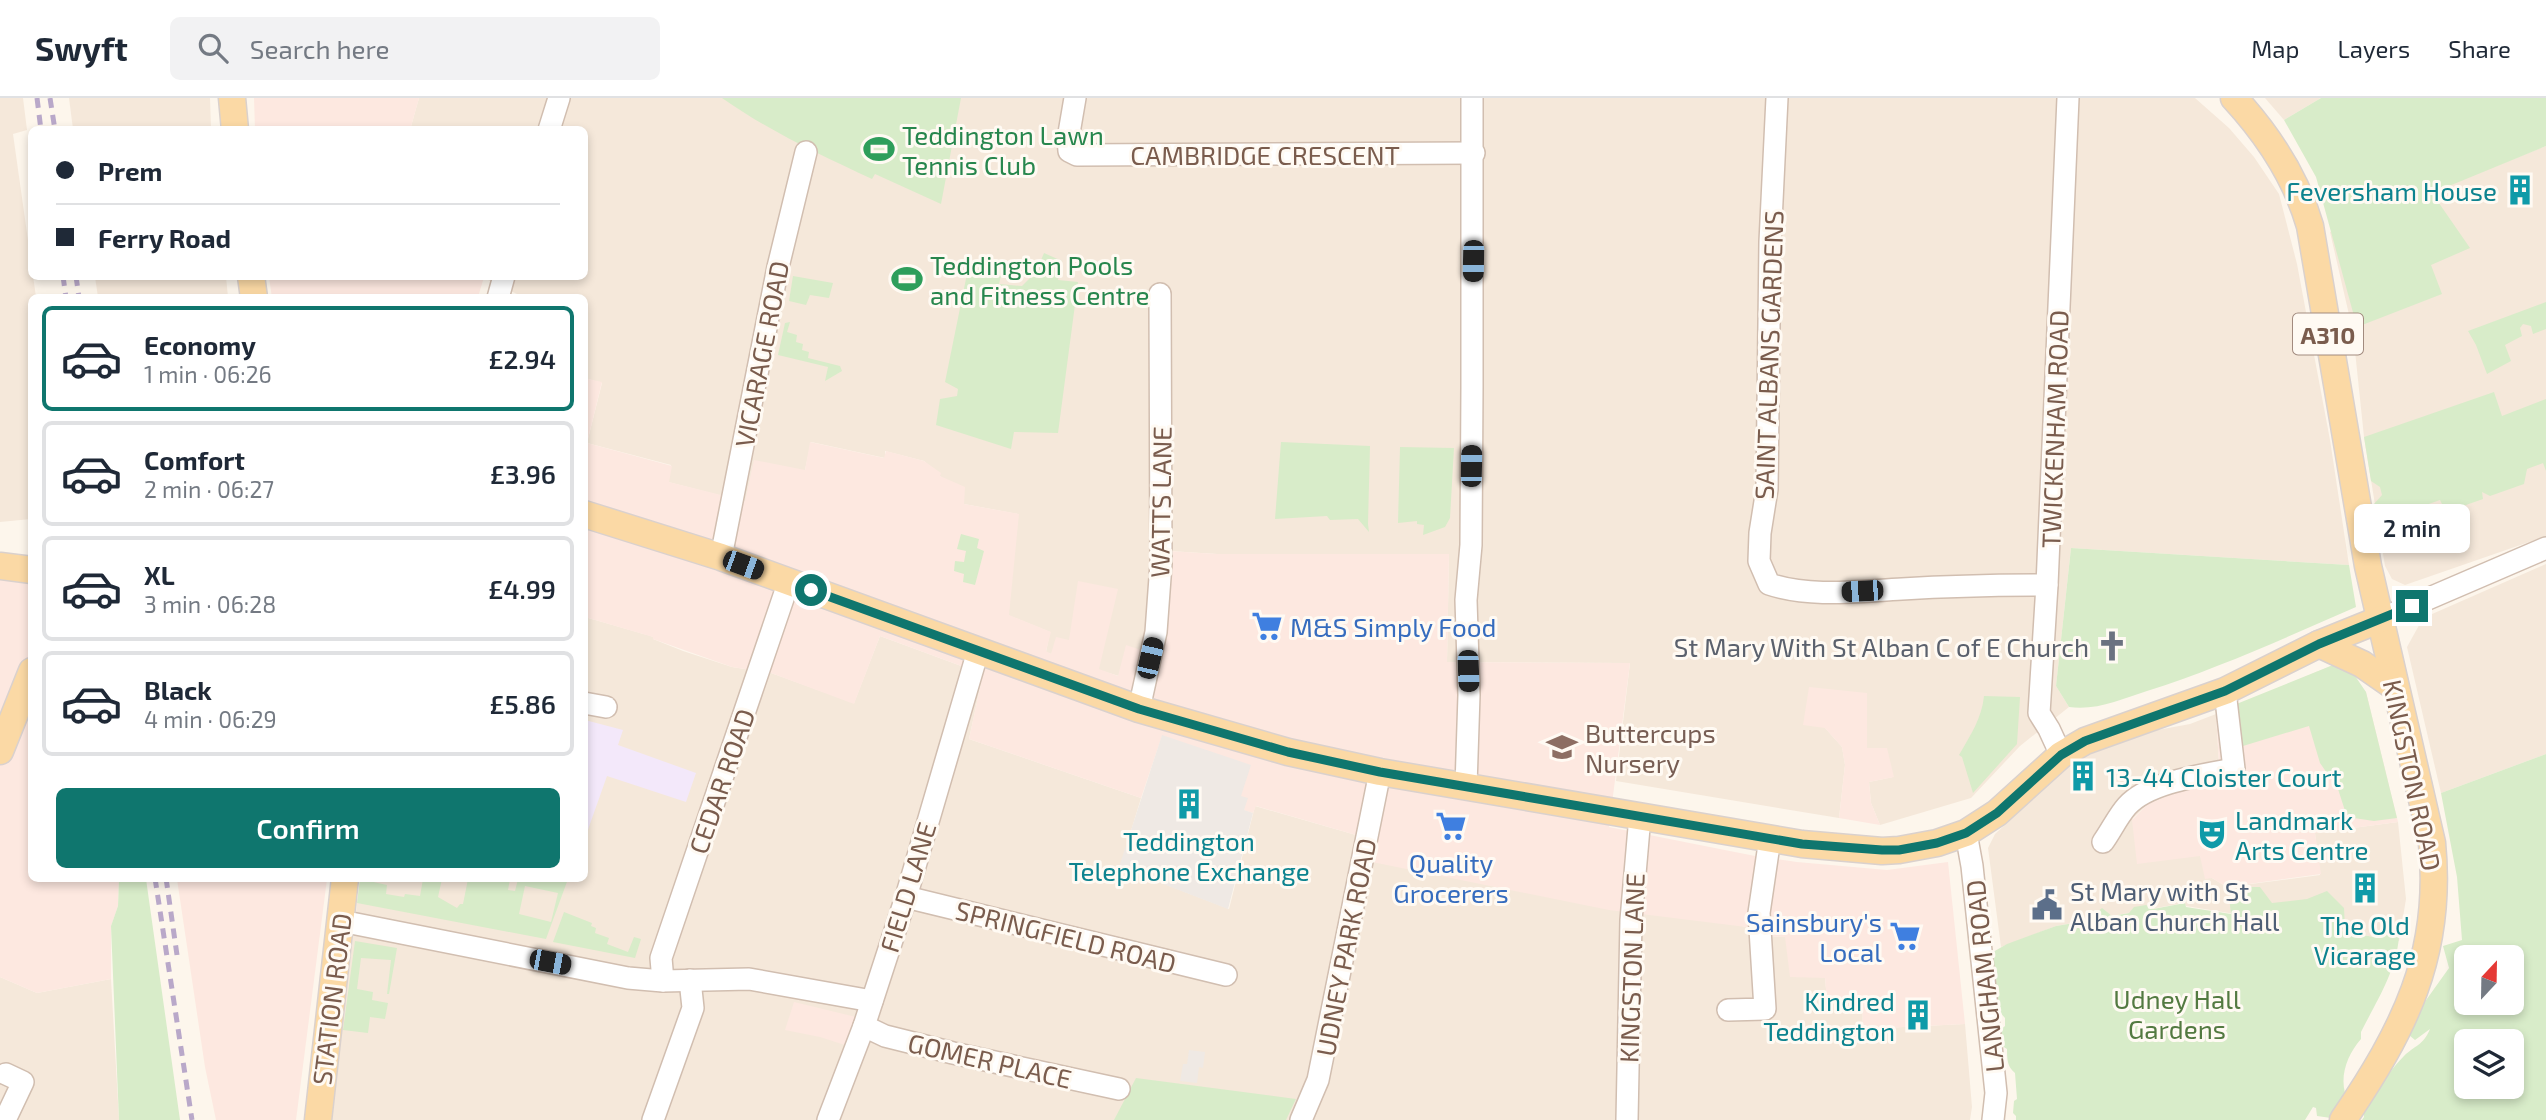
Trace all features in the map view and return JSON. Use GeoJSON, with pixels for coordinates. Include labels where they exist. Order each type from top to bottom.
{"type":"FeatureCollection","features":[{"type":"Feature","properties":{"kind":"main road"},"geometry":{"type":"LineString","coordinates":[[232,98],[235,126]]}},
{"type":"Feature","properties":{"kind":"main road","name":"A310"},"geometry":{"type":"LineString","coordinates":[[2234,98],[2263,131],[2296,184],[2306,211],[2368,566],[2381,619]]}},
{"type":"Feature","properties":{"kind":"main road"},"geometry":{"type":"LineString","coordinates":[[588,515],[721,557],[1139,709],[1288,752],[1380,772],[1802,844],[1899,850],[1937,843],[1966,833],[1997,813],[2061,755],[2085,741],[2225,691],[2319,644],[2381,619]]}},
{"type":"Feature","properties":{"kind":"main road"},"geometry":{"type":"LineString","coordinates":[[0,566],[28,570]]}},
{"type":"Feature","properties":{"kind":"main road","name":"KINGSTON ROAD"},"geometry":{"type":"LineString","coordinates":[[2343,1120],[2395,1038],[2411,1002],[2420,978],[2432,920],[2435,883],[2431,839],[2381,619]]}},
{"type":"Feature","properties":{"kind":"main road"},"geometry":{"type":"LineString","coordinates":[[2319,644],[2362,664],[2395,687]]}},
{"type":"Feature","properties":{"kind":"main road"},"geometry":{"type":"LineString","coordinates":[[0,751],[25,697]]}},
{"type":"Feature","properties":{"kind":"main road","name":"STATION ROAD"},"geometry":{"type":"LineString","coordinates":[[318,1120],[345,882]]}},
{"type":"Feature","properties":{"kind":"street"},"geometry":{"type":"LineString","coordinates":[[551,126],[559,98]]}},
{"type":"Feature","properties":{"kind":"street","name":"CAMBRIDGE CRESCENT"},"geometry":{"type":"LineString","coordinates":[[1075,98],[1068,139],[1069,151],[1077,155],[1474,153]]}},
{"type":"Feature","properties":{"kind":"street"},"geometry":{"type":"LineString","coordinates":[[1466,786],[1469,695],[1466,600],[1471,545],[1474,153],[1472,98]]}},
{"type":"Feature","properties":{"kind":"street","name":"SAINT ALBANS GARDENS"},"geometry":{"type":"LineString","coordinates":[[1777,98],[1770,242],[1768,489],[1759,542],[1759,561],[1769,584],[1783,588],[1840,592],[1984,585],[2047,585]]}},
{"type":"Feature","properties":{"kind":"street","name":"TWICKENHAM ROAD"},"geometry":{"type":"LineString","coordinates":[[2061,755],[2039,713],[2068,98]]}},
{"type":"Feature","properties":{"kind":"street","name":"VICARAGE ROAD"},"geometry":{"type":"LineString","coordinates":[[721,557],[778,267],[806,152]]}},
{"type":"Feature","properties":{"kind":"street","name":"WATTS LANE"},"geometry":{"type":"LineString","coordinates":[[1139,709],[1156,632],[1161,564],[1160,294]]}},
{"type":"Feature","properties":{"kind":"street"},"geometry":{"type":"LineString","coordinates":[[2381,619],[2546,548]]}},
{"type":"Feature","properties":{"kind":"street","name":"CEDAR ROAD"},"geometry":{"type":"LineString","coordinates":[[663,981],[662,958],[789,581]]}},
{"type":"Feature","properties":{"kind":"street","name":"FIELD LANE"},"geometry":{"type":"LineString","coordinates":[[828,1120],[872,1001],[978,651]]}},
{"type":"Feature","properties":{"kind":"street"},"geometry":{"type":"LineString","coordinates":[[2103,842],[2127,805],[2145,792],[2194,777],[2234,769],[2225,691]]}},
{"type":"Feature","properties":{"kind":"street"},"geometry":{"type":"LineString","coordinates":[[588,704],[606,707]]}},
{"type":"Feature","properties":{"kind":"street","name":"UDNEY PARK ROAD"},"geometry":{"type":"LineString","coordinates":[[1301,1120],[1318,1080],[1380,772]]}},
{"type":"Feature","properties":{"kind":"street","name":"KINGSTON LANE"},"geometry":{"type":"LineString","coordinates":[[1628,1120],[1631,920],[1640,816]]}},
{"type":"Feature","properties":{"kind":"street","name":"LANGHAM ROAD"},"geometry":{"type":"LineString","coordinates":[[1966,833],[1972,866],[1996,1093],[1993,1120]]}},
{"type":"Feature","properties":{"kind":"street"},"geometry":{"type":"LineString","coordinates":[[1728,1010],[1765,1009],[1759,913],[1770,838]]}},
{"type":"Feature","properties":{"kind":"street","name":"SPRINGFIELD ROAD"},"geometry":{"type":"LineString","coordinates":[[905,897],[1226,975]]}},
{"type":"Feature","properties":{"kind":"street"},"geometry":{"type":"LineString","coordinates":[[341,921],[628,978],[663,981],[750,979],[872,1001]]}},
{"type":"Feature","properties":{"kind":"street"},"geometry":{"type":"LineString","coordinates":[[653,1120],[693,1008],[690,980]]}},
{"type":"Feature","properties":{"kind":"street","name":"GOMER PLACE"},"geometry":{"type":"LineString","coordinates":[[864,1026],[885,1036],[953,1053],[1119,1089]]}},
{"type":"Feature","properties":{"kind":"street"},"geometry":{"type":"LineString","coordinates":[[5,1120],[23,1082],[6,1074]]}},
{"type":"Feature","properties":{"kind":"shaded area"},"geometry":{"type":"Polygon","coordinates":[[[0,98],[23,98],[27,130],[13,134],[28,240],[28,280],[34,280],[36,294],[28,294],[28,519],[0,522],[0,98]]]}},
{"type":"Feature","properties":{"kind":"shaded area"},"geometry":{"type":"Polygon","coordinates":[[[69,98],[210,98],[211,126],[73,126],[69,98]]]}},
{"type":"Feature","properties":{"kind":"shaded area"},"geometry":{"type":"Polygon","coordinates":[[[254,98],[419,98],[411,126],[255,126],[254,98]]]}},
{"type":"Feature","properties":{"kind":"shaded area"},"geometry":{"type":"Polygon","coordinates":[[[419,98],[2195,98],[2229,128],[2254,157],[2279,194],[2297,264],[2330,440],[2349,565],[2071,548],[2056,686],[2069,707],[2020,746],[1971,798],[1880,825],[1871,803],[1869,782],[1893,777],[1867,749],[1825,728],[1842,747],[1845,765],[1839,818],[1616,781],[1630,663],[1447,662],[1449,554],[1217,554],[1153,550],[1145,651],[1119,676],[1099,670],[1069,641],[1051,654],[1046,652],[1050,632],[1008,615],[1018,514],[964,504],[924,461],[885,451],[885,458],[811,442],[805,470],[745,502],[668,482],[671,465],[588,443],[602,383],[588,379],[588,294],[517,294],[488,280],[588,280],[588,126],[411,126],[419,98]]]}},
{"type":"Feature","properties":{"kind":"shaded area"},"geometry":{"type":"Polygon","coordinates":[[[2265,98],[2321,98],[2284,120],[2265,98]]]}},
{"type":"Feature","properties":{"kind":"shaded area"},"geometry":{"type":"Polygon","coordinates":[[[2546,146],[2546,536],[2405,585],[2392,579],[2385,566],[2364,437],[2353,332],[2330,232],[2546,146]]]}},
{"type":"Feature","properties":{"kind":"shaded area"},"geometry":{"type":"Polygon","coordinates":[[[95,280],[226,280],[228,294],[98,294],[95,280]]]}},
{"type":"Feature","properties":{"kind":"shaded area"},"geometry":{"type":"Polygon","coordinates":[[[269,280],[483,280],[479,294],[271,294],[269,280]]]}},
{"type":"Feature","properties":{"kind":"shaded area"},"geometry":{"type":"Polygon","coordinates":[[[588,379],[602,382],[588,439],[588,379]]]}},
{"type":"Feature","properties":{"kind":"shaded area"},"geometry":{"type":"Polygon","coordinates":[[[810,442],[884,458],[886,451],[924,461],[941,473],[940,476],[965,487],[964,504],[1019,514],[1009,615],[1051,632],[1046,651],[1051,654],[1056,637],[1069,640],[1078,581],[1118,589],[1099,669],[1118,676],[1126,645],[1144,651],[1152,550],[1217,554],[1449,554],[1447,662],[1630,663],[1609,827],[1797,862],[1887,870],[1948,862],[1965,1024],[1863,1029],[1862,998],[1827,1000],[1825,978],[1790,977],[1785,937],[1751,935],[1746,927],[1609,910],[1372,862],[1356,835],[1256,806],[1253,813],[1243,810],[1241,796],[1162,736],[1141,798],[969,739],[983,674],[880,636],[854,704],[771,673],[732,667],[653,637],[588,618],[588,443],[672,466],[669,482],[745,501],[754,460],[805,470],[810,442]]]}},
{"type":"Feature","properties":{"kind":"shaded area"},"geometry":{"type":"Polygon","coordinates":[[[2546,564],[2546,754],[2441,793],[2407,647],[2423,618],[2546,564]]]}},
{"type":"Feature","properties":{"kind":"shaded area"},"geometry":{"type":"Polygon","coordinates":[[[0,580],[28,582],[28,882],[119,882],[118,906],[111,926],[111,979],[37,993],[0,977],[0,580]]]}},
{"type":"Feature","properties":{"kind":"shaded area"},"geometry":{"type":"Polygon","coordinates":[[[588,618],[654,637],[653,639],[683,651],[732,667],[771,673],[854,703],[880,636],[983,674],[969,739],[1141,798],[1120,867],[1229,909],[1255,806],[1356,835],[1746,927],[1751,935],[1786,937],[1825,978],[1827,1000],[1862,998],[1863,1029],[1965,1024],[1972,1107],[1970,1120],[331,1120],[360,882],[588,882],[588,618]]]}},
{"type":"Feature","properties":{"kind":"shaded area"},"geometry":{"type":"Polygon","coordinates":[[[2333,665],[2366,692],[2398,822],[2315,833],[2321,874],[2227,887],[2212,878],[2205,879],[2200,856],[2137,864],[2132,820],[2148,804],[2192,786],[2220,781],[2216,714],[2333,665]]]}},
{"type":"Feature","properties":{"kind":"shaded area"},"geometry":{"type":"Polygon","coordinates":[[[1809,687],[1867,693],[1867,748],[1887,748],[1894,777],[1869,782],[1871,803],[1880,825],[1839,818],[1845,765],[1842,747],[1825,728],[1803,725],[1809,687]]]}},
{"type":"Feature","properties":{"kind":"shaded area"},"geometry":{"type":"Polygon","coordinates":[[[2216,714],[2220,781],[2192,786],[2148,804],[2132,819],[2200,856],[2212,878],[2227,887],[2320,875],[2315,833],[2398,822],[2406,899],[2399,941],[2186,906],[2184,903],[2056,926],[2001,947],[1988,848],[1995,834],[2080,756],[2103,740],[2190,724],[2216,714]]]}},
{"type":"Feature","properties":{"kind":"shaded area"},"geometry":{"type":"Polygon","coordinates":[[[588,721],[623,730],[618,745],[696,773],[686,802],[607,776],[588,830],[588,721]]]}},
{"type":"Feature","properties":{"kind":"shaded area","name":"Teddington Telephone Exchange"},"geometry":{"type":"Polygon","coordinates":[[[1162,735],[1251,765],[1241,796],[1248,798],[1244,810],[1253,813],[1228,909],[1119,867],[1162,735]]]}},
{"type":"Feature","properties":{"kind":"shaded area"},"geometry":{"type":"Polygon","coordinates":[[[177,882],[327,882],[296,1120],[216,1120],[205,1067],[177,882]]]}},
{"type":"Feature","properties":{"kind":"shaded area"},"geometry":{"type":"Polygon","coordinates":[[[0,977],[37,993],[111,979],[119,1120],[0,1120],[0,977]]]}},
{"type":"Feature","properties":{"kind":"shaded area"},"geometry":{"type":"Polygon","coordinates":[[[794,1002],[856,1017],[845,1045],[785,1030],[794,1002]]]}},
{"type":"Feature","properties":{"kind":"shaded area"},"geometry":{"type":"Polygon","coordinates":[[[1189,1050],[1205,1052],[1197,1083],[1180,1081],[1189,1050]]]}},
{"type":"Feature","properties":{"kind":"green space","name":"Teddington Lawn Tennis Club"},"geometry":{"type":"Polygon","coordinates":[[[722,98],[961,98],[941,204],[875,174],[872,179],[833,161],[776,132],[722,98]]]}},
{"type":"Feature","properties":{"kind":"green space"},"geometry":{"type":"Polygon","coordinates":[[[2321,98],[2546,98],[2546,146],[2432,193],[2470,248],[2431,265],[2442,294],[2357,327],[2316,177],[2284,120],[2321,98]]]}},
{"type":"Feature","properties":{"kind":"green space"},"geometry":{"type":"Polygon","coordinates":[[[1044,253],[1062,261],[1058,280],[1078,282],[1058,433],[1014,432],[1011,449],[936,425],[940,399],[957,396],[958,389],[945,382],[969,264],[1001,276],[999,284],[1022,286],[1036,272],[1044,253]]]}},
{"type":"Feature","properties":{"kind":"green space"},"geometry":{"type":"Polygon","coordinates":[[[793,276],[833,283],[829,298],[810,295],[806,305],[789,301],[793,276]]]}},
{"type":"Feature","properties":{"kind":"green space"},"geometry":{"type":"Polygon","coordinates":[[[2546,302],[2546,329],[2533,334],[2531,326],[2523,324],[2520,328],[2522,336],[2505,345],[2511,361],[2487,374],[2468,331],[2546,302]]]}},
{"type":"Feature","properties":{"kind":"green space"},"geometry":{"type":"Polygon","coordinates":[[[790,322],[787,332],[797,335],[796,342],[803,344],[802,350],[809,352],[808,358],[840,366],[842,371],[825,381],[828,367],[778,355],[785,323],[790,322]]]}},
{"type":"Feature","properties":{"kind":"green space"},"geometry":{"type":"Polygon","coordinates":[[[2494,392],[2502,416],[2546,399],[2546,471],[2543,463],[2527,469],[2524,484],[2490,496],[2482,492],[2483,499],[2446,512],[2440,500],[2398,515],[2397,512],[2386,515],[2376,512],[2374,504],[2382,495],[2380,487],[2371,481],[2364,437],[2494,392]]]}},
{"type":"Feature","properties":{"kind":"green space"},"geometry":{"type":"Polygon","coordinates":[[[1281,442],[1370,446],[1369,532],[1358,519],[1330,520],[1327,516],[1275,519],[1281,442]]]}},
{"type":"Feature","properties":{"kind":"green space"},"geometry":{"type":"Polygon","coordinates":[[[1400,447],[1454,448],[1450,518],[1445,527],[1423,535],[1424,525],[1417,524],[1417,521],[1398,523],[1400,447]]]}},
{"type":"Feature","properties":{"kind":"green space"},"geometry":{"type":"Polygon","coordinates":[[[961,534],[979,539],[977,548],[984,551],[975,585],[963,582],[964,574],[954,571],[955,561],[964,562],[966,551],[957,549],[961,534]]]}},
{"type":"Feature","properties":{"kind":"green space"},"geometry":{"type":"Polygon","coordinates":[[[2071,548],[2349,565],[2356,607],[2253,652],[2174,682],[2109,704],[2069,707],[2056,686],[2071,548]]]}},
{"type":"Feature","properties":{"kind":"green space"},"geometry":{"type":"Polygon","coordinates":[[[2333,665],[2353,673],[2366,692],[2397,818],[2374,821],[2347,817],[2338,789],[2320,763],[2309,726],[2243,746],[2234,705],[2333,665]]]}},
{"type":"Feature","properties":{"kind":"green space"},"geometry":{"type":"Polygon","coordinates":[[[1984,696],[2020,697],[2017,744],[1973,793],[1962,757],[1959,755],[1978,719],[1984,696]]]}},
{"type":"Feature","properties":{"kind":"green space"},"geometry":{"type":"Polygon","coordinates":[[[2546,754],[2546,1120],[2362,1120],[2362,1097],[2377,1093],[2396,1065],[2422,1042],[2430,1029],[2415,1040],[2404,1031],[2449,968],[2443,946],[2462,940],[2457,877],[2441,793],[2546,754]]]}},
{"type":"Feature","properties":{"kind":"green space"},"geometry":{"type":"Polygon","coordinates":[[[119,882],[146,882],[180,1120],[119,1120],[111,926],[118,906],[119,882]]]}},
{"type":"Feature","properties":{"kind":"green space"},"geometry":{"type":"Polygon","coordinates":[[[360,882],[387,885],[386,894],[404,897],[405,894],[420,896],[422,882],[441,882],[438,897],[457,908],[463,904],[467,882],[509,882],[508,890],[515,891],[517,882],[567,882],[546,939],[357,903],[360,882]],[[525,886],[519,914],[551,922],[558,893],[525,886]]]}},
{"type":"Feature","properties":{"kind":"green space","name":"Udney Hall Gardens"},"geometry":{"type":"Polygon","coordinates":[[[2244,887],[2260,887],[2272,903],[2307,899],[2327,891],[2344,908],[2345,928],[2340,931],[2374,937],[2390,931],[2399,937],[2390,975],[2346,1065],[2345,1093],[2331,1118],[2317,1116],[2316,1108],[2313,1107],[2305,1120],[2016,1120],[2013,1113],[2014,1101],[2017,1099],[2015,1073],[2007,1059],[2007,1049],[1999,1044],[1997,1033],[2005,1026],[2005,1018],[1997,1009],[1993,994],[1989,958],[1993,952],[2056,926],[2086,921],[2102,908],[2112,916],[2129,913],[2134,907],[2146,905],[2153,909],[2185,903],[2186,907],[2231,914],[2229,897],[2244,887]]]}},
{"type":"Feature","properties":{"kind":"green space"},"geometry":{"type":"Polygon","coordinates":[[[564,912],[592,923],[591,926],[596,928],[595,933],[609,938],[607,944],[628,952],[634,937],[641,939],[635,958],[553,942],[564,912]]]}},
{"type":"Feature","properties":{"kind":"green space"},"geometry":{"type":"Polygon","coordinates":[[[355,941],[397,948],[389,994],[391,960],[361,958],[357,989],[373,992],[372,1000],[388,1003],[385,1019],[370,1017],[368,1033],[343,1030],[355,941]]]}},
{"type":"Feature","properties":{"kind":"green space"},"geometry":{"type":"Polygon","coordinates":[[[1136,1078],[1296,1099],[1286,1120],[1114,1120],[1136,1078]]]}},
{"type":"Feature","properties":{"kind":"railway"},"geometry":{"type":"LineString","coordinates":[[37,98],[40,126]]}},
{"type":"Feature","properties":{"kind":"railway"},"geometry":{"type":"LineString","coordinates":[[50,98],[54,126]]}},
{"type":"Feature","properties":{"kind":"railway"},"geometry":{"type":"LineString","coordinates":[[64,280],[65,294]]}},
{"type":"Feature","properties":{"kind":"railway"},"geometry":{"type":"LineString","coordinates":[[77,280],[78,294]]}},
{"type":"Feature","properties":{"kind":"railway"},"geometry":{"type":"LineString","coordinates":[[156,882],[192,1120]]}},
{"type":"Feature","properties":{"kind":"railway"},"geometry":{"type":"LineString","coordinates":[[167,882],[177,955]]}},
{"type":"Feature","properties":{"kind":"place","name":"Teddington Lawn Tennis Club"},"geometry":{"type":"Point","coordinates":[879,149]}},
{"type":"Feature","properties":{"kind":"place","name":"Feversham House"},"geometry":{"type":"Point","coordinates":[2520,190]}},
{"type":"Feature","properties":{"kind":"place","name":"Teddington Pools and Fitness Centre"},"geometry":{"type":"Point","coordinates":[907,279]}},
{"type":"Feature","properties":{"kind":"place","name":"M&S Simply Food"},"geometry":{"type":"Point","coordinates":[1267,626]}},
{"type":"Feature","properties":{"kind":"place","name":"St Mary With St Alban C of E Church"},"geometry":{"type":"Point","coordinates":[2112,646]}},
{"type":"Feature","properties":{"kind":"place","name":"Buttercups Nursery"},"geometry":{"type":"Point","coordinates":[1562,747]}},
{"type":"Feature","properties":{"kind":"place","name":"13-44 Cloister Court"},"geometry":{"type":"Point","coordinates":[2083,776]}},
{"type":"Feature","properties":{"kind":"place","name":"Teddington Telephone Exchange"},"geometry":{"type":"Point","coordinates":[1189,804]}},
{"type":"Feature","properties":{"kind":"place","name":"Quality Grocerers"},"geometry":{"type":"Point","coordinates":[1451,826]}},
{"type":"Feature","properties":{"kind":"place","name":"Landmark Arts Centre"},"geometry":{"type":"Point","coordinates":[2212,834]}},
{"type":"Feature","properties":{"kind":"place","name":"The Old Vicarage"},"geometry":{"type":"Point","coordinates":[2365,888]}},
{"type":"Feature","properties":{"kind":"place","name":"St Mary with St Alban Church Hall"},"geometry":{"type":"Point","coordinates":[2047,905]}},
{"type":"Feature","properties":{"kind":"place","name":"Sainsbury's Local"},"geometry":{"type":"Point","coordinates":[1905,936]}},
{"type":"Feature","properties":{"kind":"place","name":"Kindred Teddington"},"geometry":{"type":"Point","coordinates":[1918,1015]}},
{"type":"Feature","properties":{"kind":"route"},"geometry":{"type":"LineString","coordinates":[[811,590],[1139,709],[1288,752],[1380,772],[1802,844],[1882,850],[1899,850],[1937,843],[1966,833],[1997,813],[2061,755],[2085,741],[2225,691],[2319,644],[2412,606]]}}]}
